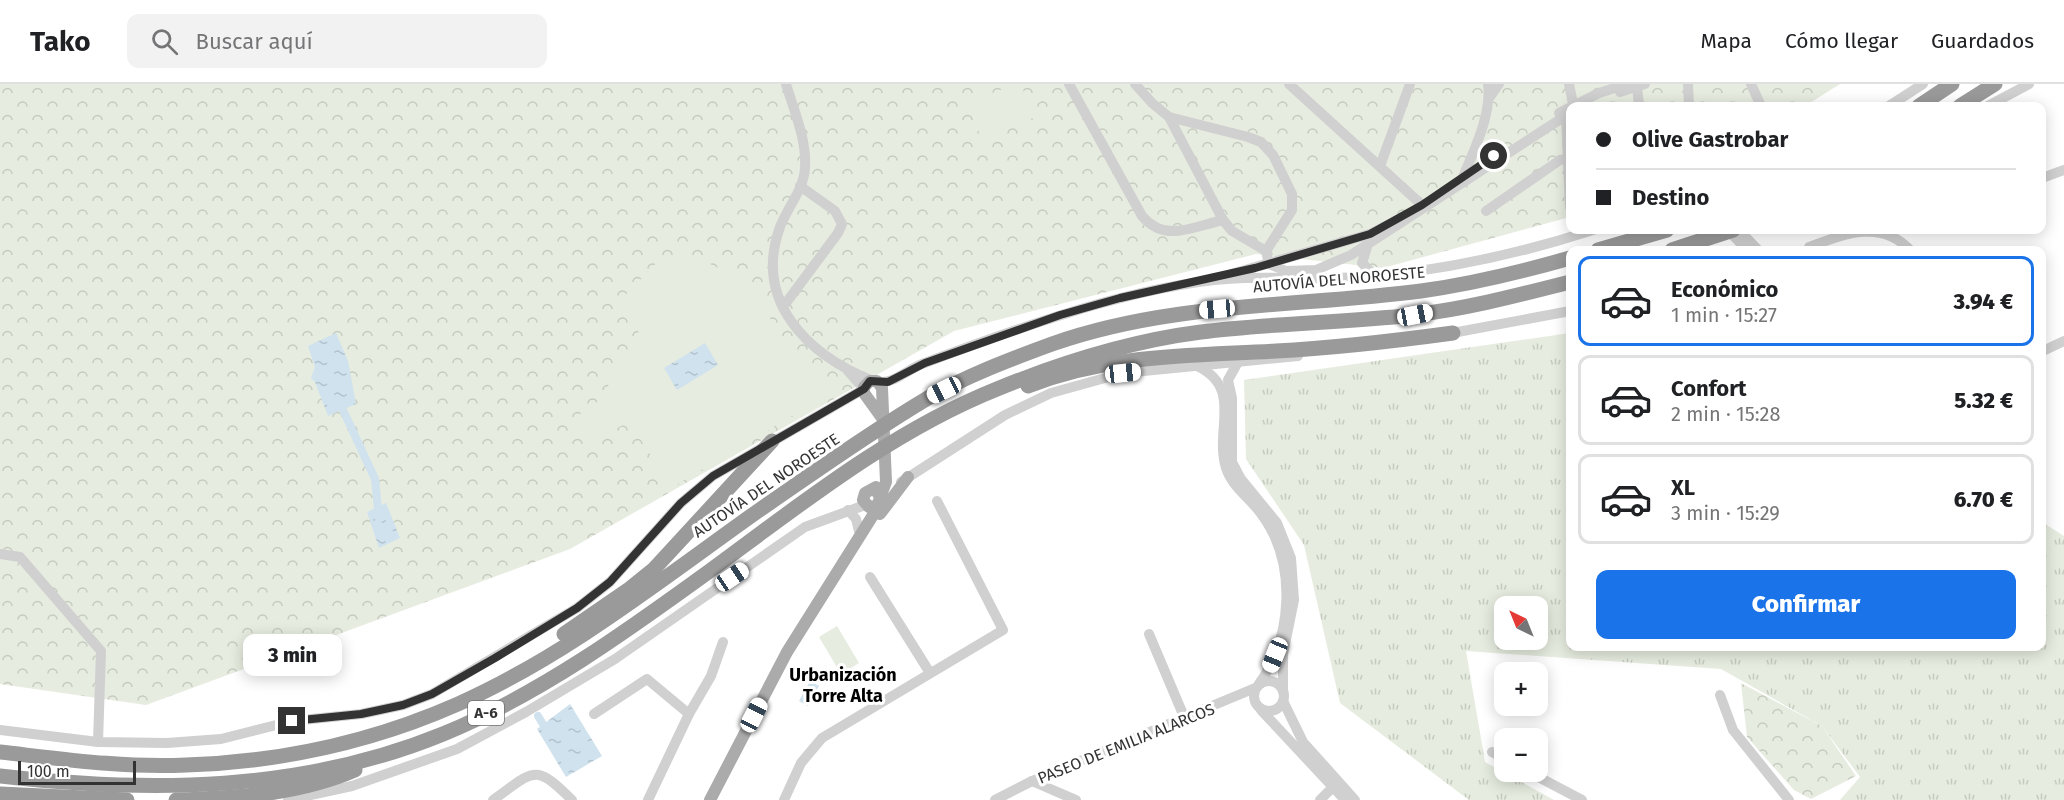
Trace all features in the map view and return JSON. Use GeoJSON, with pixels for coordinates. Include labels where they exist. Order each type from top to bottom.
{"type":"FeatureCollection","features":[{"type":"Feature","properties":{"kind":"highway"},"geometry":{"type":"LineString","coordinates":[[1925,102],[1952,84]]}},
{"type":"Feature","properties":{"kind":"highway"},"geometry":{"type":"LineString","coordinates":[[1966,102],[1995,84]]}},
{"type":"Feature","properties":{"kind":"highway"},"geometry":{"type":"LineString","coordinates":[[1612,246],[1653,234]]}},
{"type":"Feature","properties":{"kind":"highway"},"geometry":{"type":"LineString","coordinates":[[1684,246],[1718,234]]}},
{"type":"Feature","properties":{"kind":"highway","name":"AUTOVÍA DEL NOROESTE"},"geometry":{"type":"LineString","coordinates":[[0,752],[107,764],[184,765],[255,760],[336,746],[403,726],[460,703],[514,676],[595,626],[806,478],[929,397],[1053,343],[1128,322],[1196,310],[1422,291],[1504,276],[1566,259]]}},
{"type":"Feature","properties":{"kind":"highway","name":"A-6"},"geometry":{"type":"LineString","coordinates":[[0,776],[73,783],[186,787],[268,780],[314,772],[406,748],[447,733],[525,694],[605,645],[805,502],[900,438],[947,411],[991,391],[1059,364],[1126,346],[1198,332],[1415,315],[1566,283]]}},
{"type":"Feature","properties":{"kind":"highway"},"geometry":{"type":"LineString","coordinates":[[900,438],[1033,385],[1114,361],[1152,356],[1288,350],[1453,333]]}},
{"type":"Feature","properties":{"kind":"highway"},"geometry":{"type":"LineString","coordinates":[[460,703],[642,579],[772,441]]}},
{"type":"Feature","properties":{"kind":"highway"},"geometry":{"type":"LineString","coordinates":[[176,800],[264,793],[335,778],[406,748]]}},
{"type":"Feature","properties":{"kind":"highway"},"geometry":{"type":"LineString","coordinates":[[0,794],[127,800]]}},
{"type":"Feature","properties":{"kind":"main road"},"geometry":{"type":"LineString","coordinates":[[871,384],[880,410]]}},
{"type":"Feature","properties":{"kind":"main road"},"geometry":{"type":"LineString","coordinates":[[710,800],[787,652],[844,561],[886,482],[880,410],[882,388],[871,384]]}},
{"type":"Feature","properties":{"kind":"main road"},"geometry":{"type":"LineString","coordinates":[[844,561],[855,554],[908,477]]}},
{"type":"Feature","properties":{"kind":"main road"},"geometry":{"type":"LineString","coordinates":[[857,536],[865,505],[872,507],[878,497]]}},
{"type":"Feature","properties":{"kind":"street"},"geometry":{"type":"LineString","coordinates":[[786,84],[803,140],[805,171],[775,244],[774,282],[783,307],[802,336],[848,371],[871,384]]}},
{"type":"Feature","properties":{"kind":"street"},"geometry":{"type":"LineString","coordinates":[[1069,84],[1142,216],[1153,228],[1167,232],[1223,220]]}},
{"type":"Feature","properties":{"kind":"street"},"geometry":{"type":"LineString","coordinates":[[1135,84],[1152,104],[1169,117],[1248,137],[1261,142],[1273,155],[1292,194],[1292,210],[1266,251],[1269,264]]}},
{"type":"Feature","properties":{"kind":"street"},"geometry":{"type":"LineString","coordinates":[[1289,84],[1422,205]]}},
{"type":"Feature","properties":{"kind":"street"},"geometry":{"type":"LineString","coordinates":[[1380,166],[1410,84]]}},
{"type":"Feature","properties":{"kind":"street"},"geometry":{"type":"LineString","coordinates":[[1488,84],[1490,97]]}},
{"type":"Feature","properties":{"kind":"street"},"geometry":{"type":"LineString","coordinates":[[1462,177],[1490,97],[1499,84]]}},
{"type":"Feature","properties":{"kind":"street"},"geometry":{"type":"LineString","coordinates":[[1569,84],[1572,102]]}},
{"type":"Feature","properties":{"kind":"street"},"geometry":{"type":"LineString","coordinates":[[1688,84],[1689,102]]}},
{"type":"Feature","properties":{"kind":"street"},"geometry":{"type":"LineString","coordinates":[[1751,84],[1759,102]]}},
{"type":"Feature","properties":{"kind":"street"},"geometry":{"type":"LineString","coordinates":[[1895,102],[1923,84]]}},
{"type":"Feature","properties":{"kind":"street"},"geometry":{"type":"LineString","coordinates":[[1995,102],[2028,84]]}},
{"type":"Feature","properties":{"kind":"street"},"geometry":{"type":"LineString","coordinates":[[1593,102],[1636,85],[1638,102]]}},
{"type":"Feature","properties":{"kind":"street"},"geometry":{"type":"LineString","coordinates":[[0,730],[98,742],[167,743],[221,739],[292,721],[361,714],[403,705],[432,694],[577,608],[610,582],[681,503],[713,476],[871,384],[888,382],[925,363],[1060,315],[1120,298],[1196,283],[1269,264],[1370,234],[1422,205],[1462,177],[1566,114]]}},
{"type":"Feature","properties":{"kind":"street"},"geometry":{"type":"LineString","coordinates":[[1269,264],[1286,270],[1316,270],[1367,246],[1566,115]]}},
{"type":"Feature","properties":{"kind":"street"},"geometry":{"type":"LineString","coordinates":[[1169,117],[1223,220],[1232,231],[1266,251]]}},
{"type":"Feature","properties":{"kind":"street"},"geometry":{"type":"LineString","coordinates":[[1486,211],[1566,159]]}},
{"type":"Feature","properties":{"kind":"street"},"geometry":{"type":"LineString","coordinates":[[2046,177],[2064,170]]}},
{"type":"Feature","properties":{"kind":"street"},"geometry":{"type":"LineString","coordinates":[[783,307],[838,233],[842,224],[835,211],[800,186]]}},
{"type":"Feature","properties":{"kind":"street"},"geometry":{"type":"LineString","coordinates":[[1196,283],[1243,278],[1375,276],[1432,269],[1503,256],[1579,234]]}},
{"type":"Feature","properties":{"kind":"street"},"geometry":{"type":"LineString","coordinates":[[1723,234],[1741,246]]}},
{"type":"Feature","properties":{"kind":"street"},"geometry":{"type":"LineString","coordinates":[[1743,234],[1754,246]]}},
{"type":"Feature","properties":{"kind":"street"},"geometry":{"type":"LineString","coordinates":[[1810,246],[1828,234]]}},
{"type":"Feature","properties":{"kind":"street"},"geometry":{"type":"LineString","coordinates":[[1814,246],[1846,234]]}},
{"type":"Feature","properties":{"kind":"street"},"geometry":{"type":"LineString","coordinates":[[1882,234],[1892,236],[1905,246]]}},
{"type":"Feature","properties":{"kind":"street"},"geometry":{"type":"LineString","coordinates":[[1367,246],[1362,263],[1375,276]]}},
{"type":"Feature","properties":{"kind":"street"},"geometry":{"type":"LineString","coordinates":[[878,497],[1005,416],[1051,393],[1123,373],[1370,348],[1566,312]]}},
{"type":"Feature","properties":{"kind":"street"},"geometry":{"type":"LineString","coordinates":[[2046,350],[2064,341]]}},
{"type":"Feature","properties":{"kind":"street"},"geometry":{"type":"LineString","coordinates":[[1238,362],[1224,381],[1223,456],[1228,474],[1270,527],[1290,581],[1291,600],[1283,654],[1283,696],[1276,709],[1258,706]]}},
{"type":"Feature","properties":{"kind":"street"},"geometry":{"type":"LineString","coordinates":[[1196,366],[1224,381]]}},
{"type":"Feature","properties":{"kind":"street"},"geometry":{"type":"LineString","coordinates":[[841,403],[852,388],[848,371]]}},
{"type":"Feature","properties":{"kind":"street"},"geometry":{"type":"LineString","coordinates":[[784,800],[801,763],[822,738],[1003,630],[937,501]]}},
{"type":"Feature","properties":{"kind":"street"},"geometry":{"type":"LineString","coordinates":[[288,800],[352,786],[458,749],[615,659],[805,527],[865,505]]}},
{"type":"Feature","properties":{"kind":"street"},"geometry":{"type":"LineString","coordinates":[[848,510],[856,519],[857,536]]}},
{"type":"Feature","properties":{"kind":"street"},"geometry":{"type":"LineString","coordinates":[[0,554],[20,557],[101,651],[98,742]]}},
{"type":"Feature","properties":{"kind":"street"},"geometry":{"type":"LineString","coordinates":[[870,577],[930,673]]}},
{"type":"Feature","properties":{"kind":"street"},"geometry":{"type":"LineString","coordinates":[[1291,600],[1275,655],[1257,686],[1258,706],[1345,800]]}},
{"type":"Feature","properties":{"kind":"street"},"geometry":{"type":"LineString","coordinates":[[1149,634],[1185,719]]}},
{"type":"Feature","properties":{"kind":"street"},"geometry":{"type":"LineString","coordinates":[[648,800],[689,714],[711,676],[723,642]]}},
{"type":"Feature","properties":{"kind":"street"},"geometry":{"type":"LineString","coordinates":[[594,714],[647,679],[689,714]]}},
{"type":"Feature","properties":{"kind":"street"},"geometry":{"type":"LineString","coordinates":[[1257,686],[1273,681],[1283,696],[1303,742],[1356,800]]}},
{"type":"Feature","properties":{"kind":"street","name":"PASEO DE EMILIA ALARCOS"},"geometry":{"type":"LineString","coordinates":[[995,800],[1032,781],[1224,703],[1257,686]]}},
{"type":"Feature","properties":{"kind":"street"},"geometry":{"type":"LineString","coordinates":[[1720,695],[1733,730],[1789,800]]}},
{"type":"Feature","properties":{"kind":"street","name":"PASEO DE EMILIA ALARCOS"},"geometry":{"type":"LineString","coordinates":[[1224,703],[1258,706]]}},
{"type":"Feature","properties":{"kind":"street"},"geometry":{"type":"LineString","coordinates":[[1058,770],[1053,779],[1058,792]]}},
{"type":"Feature","properties":{"kind":"street"},"geometry":{"type":"LineString","coordinates":[[493,800],[525,778],[538,774],[550,778],[572,800]]}},
{"type":"Feature","properties":{"kind":"street"},"geometry":{"type":"LineString","coordinates":[[1032,781],[1076,800]]}},
{"type":"Feature","properties":{"kind":"street"},"geometry":{"type":"LineString","coordinates":[[1548,782],[1582,800]]}},
{"type":"Feature","properties":{"kind":"street"},"geometry":{"type":"LineString","coordinates":[[1320,800],[1333,787]]}},
{"type":"Feature","properties":{"kind":"green space"},"geometry":{"type":"Polygon","coordinates":[[[0,84],[1840,84],[1811,102],[1566,102],[1566,218],[1383,268],[1256,254],[954,331],[570,549],[146,705],[0,684],[0,84]]]}},
{"type":"Feature","properties":{"kind":"green space"},"geometry":{"type":"Polygon","coordinates":[[[1021,84],[1033,118],[981,138],[968,102],[1021,84]]]}},
{"type":"Feature","properties":{"kind":"green space"},"geometry":{"type":"Polygon","coordinates":[[[702,260],[759,288],[775,331],[798,361],[829,379],[829,394],[671,488],[630,422],[586,442],[573,419],[600,400],[627,353],[645,341],[618,303],[658,261],[702,260]]]}},
{"type":"Feature","properties":{"kind":"green space"},"geometry":{"type":"Polygon","coordinates":[[[1566,334],[1566,651],[2046,651],[2046,525],[2064,536],[2064,800],[1840,800],[1860,777],[1822,726],[1721,669],[1466,651],[1485,762],[1494,767],[1494,782],[1521,782],[1554,800],[1469,800],[1340,703],[1304,545],[1246,459],[1244,380],[1566,334]]]}},
{"type":"Feature","properties":{"kind":"green space"},"geometry":{"type":"Polygon","coordinates":[[[837,626],[859,663],[841,674],[819,637],[837,626]]]}},
{"type":"Feature","properties":{"kind":"green space"},"geometry":{"type":"Polygon","coordinates":[[[1741,683],[1822,726],[1856,776],[1811,799],[1794,790],[1747,737],[1741,683]]]}},
{"type":"Feature","properties":{"kind":"water"},"geometry":{"type":"Polygon","coordinates":[[[336,333],[348,361],[356,404],[328,416],[315,382],[311,378],[315,367],[308,346],[336,333]]]}},
{"type":"Feature","properties":{"kind":"water"},"geometry":{"type":"Polygon","coordinates":[[[705,343],[718,365],[677,390],[664,368],[705,343]]]}},
{"type":"Feature","properties":{"kind":"water"},"geometry":{"type":"Polygon","coordinates":[[[386,503],[400,538],[379,548],[367,512],[386,503]]]}},
{"type":"Feature","properties":{"kind":"water"},"geometry":{"type":"Polygon","coordinates":[[[810,681],[819,686],[808,706],[799,701],[810,681]]]}},
{"type":"Feature","properties":{"kind":"water"},"geometry":{"type":"Polygon","coordinates":[[[570,704],[602,756],[566,777],[537,729],[570,704]]]}},
{"type":"Feature","properties":{"kind":"waterway"},"geometry":{"type":"LineString","coordinates":[[343,410],[375,479],[379,519]]}},
{"type":"Feature","properties":{"kind":"waterway"},"geometry":{"type":"LineString","coordinates":[[538,716],[549,734]]}},
{"type":"Feature","properties":{"kind":"district","name":"Urbanización Torre Alta"},"geometry":{"type":"Point","coordinates":[843,685]}},
{"type":"Feature","properties":{"kind":"route"},"geometry":{"type":"LineString","coordinates":[[292,721],[319,716],[361,714],[403,705],[432,694],[495,658],[577,608],[610,582],[681,503],[713,476],[864,389],[870,381],[888,382],[925,363],[1060,315],[1120,298],[1196,283],[1255,268],[1370,234],[1422,205],[1494,156]]}}]}
